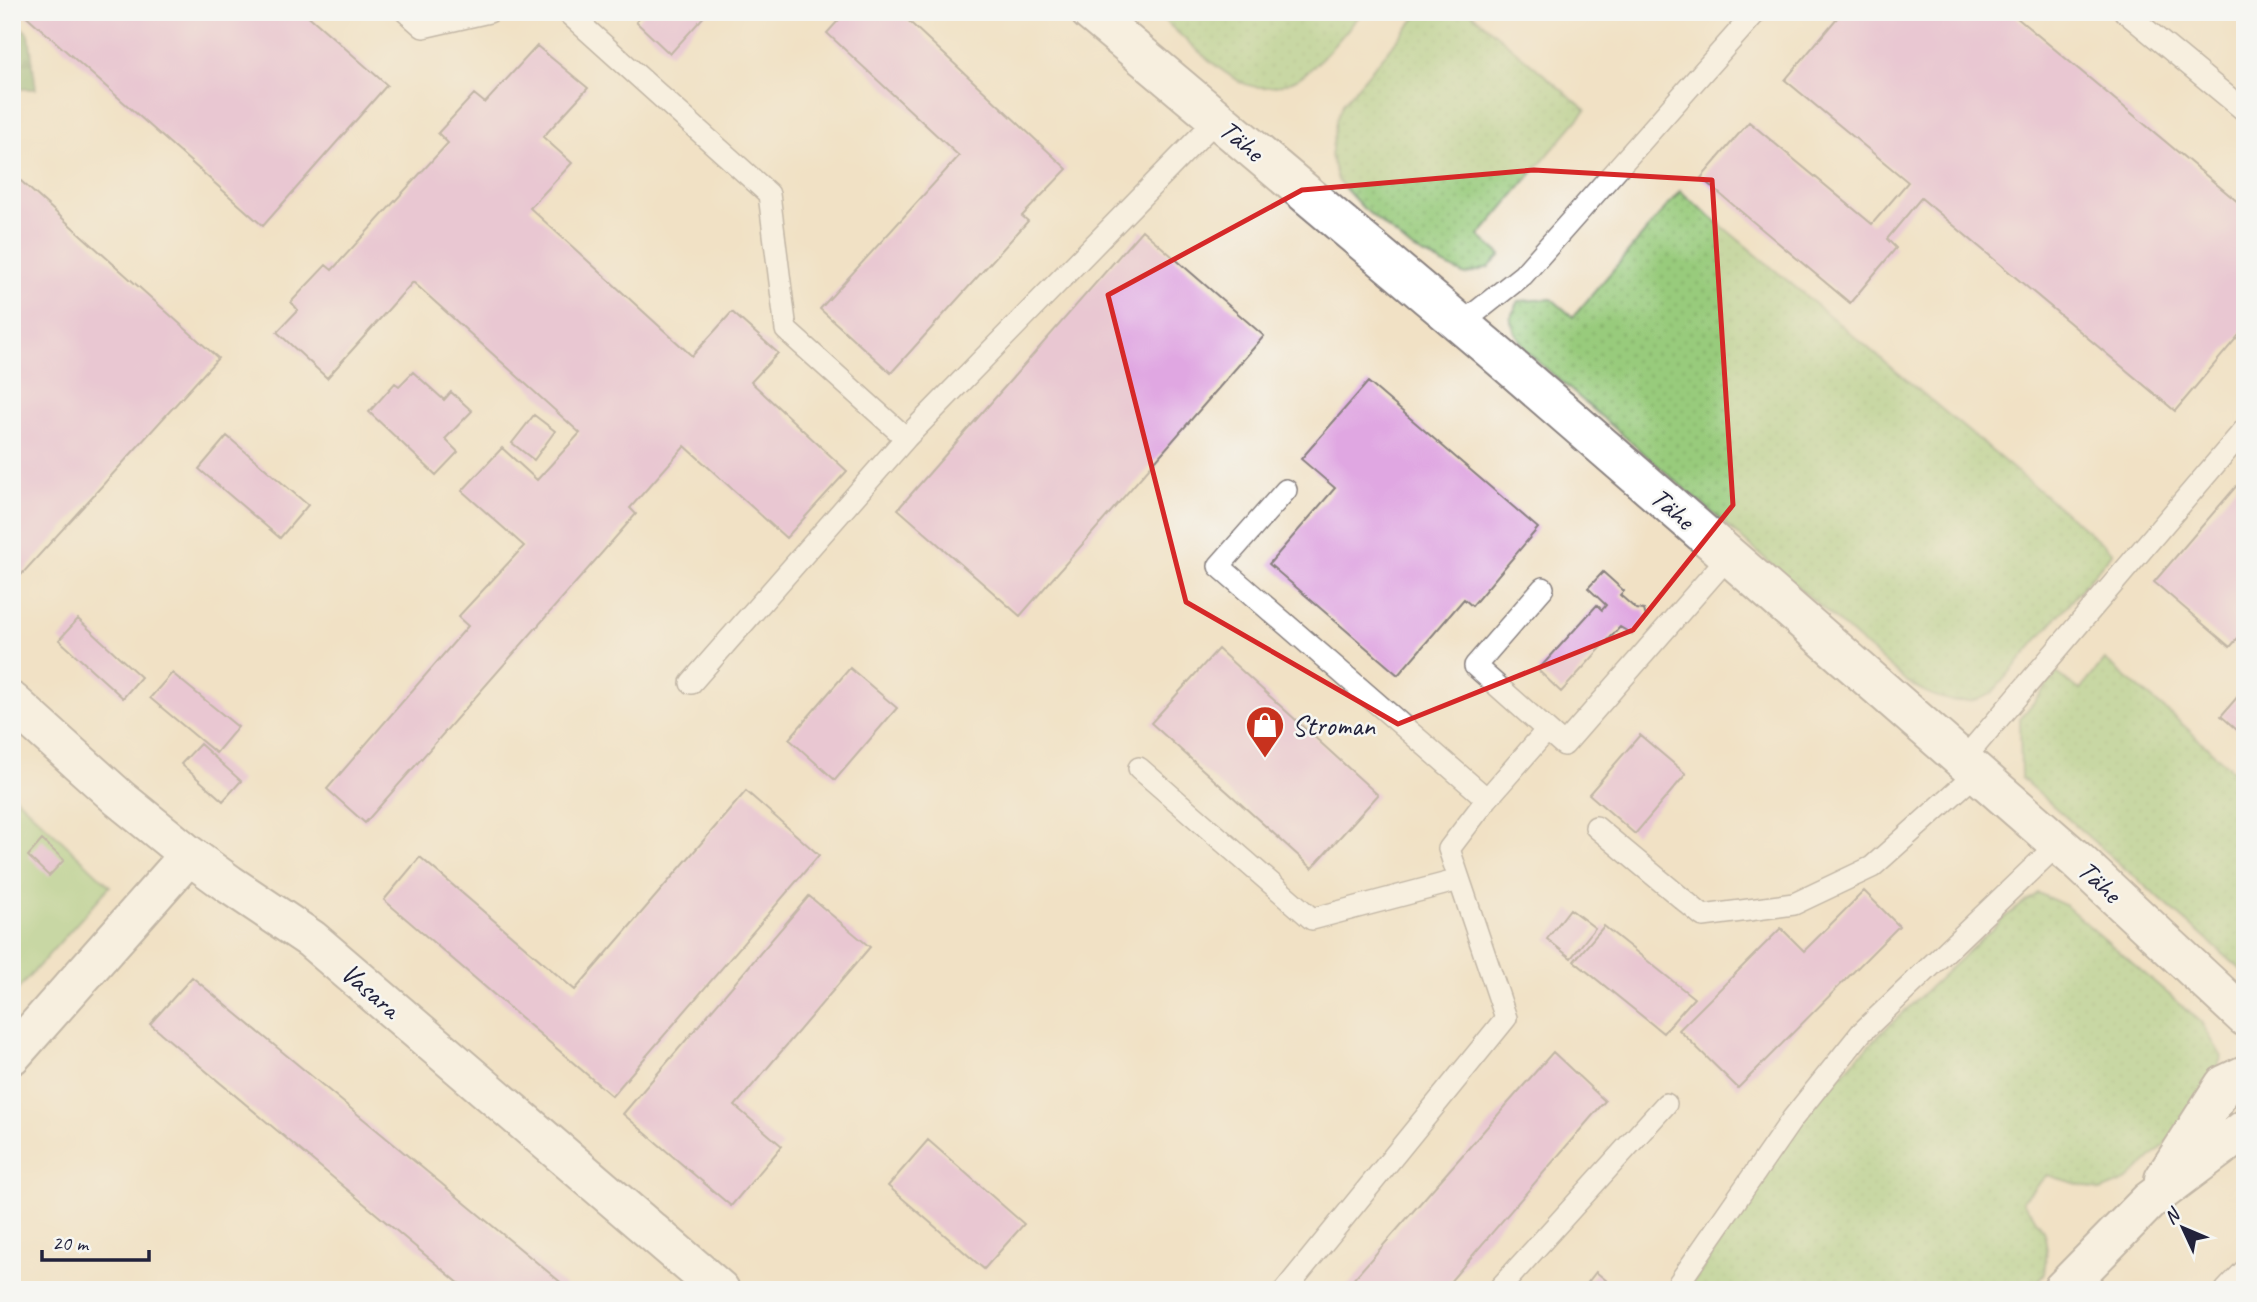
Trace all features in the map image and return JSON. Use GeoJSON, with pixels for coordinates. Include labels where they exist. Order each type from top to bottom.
{"type":"FeatureCollection","features":[{"type":"Feature","properties":{"kind":"street","name":"Tähe"},"geometry":{"type":"LineString","coordinates":[[1090,12],[1461,324],[1729,556],[2059,844],[2245,1017]]}},
{"type":"Feature","properties":{"kind":"street","name":"Vasara"},"geometry":{"type":"LineString","coordinates":[[12,702],[120,799],[190,855],[311,939],[708,1286]]}},
{"type":"Feature","properties":{"kind":"street"},"geometry":{"type":"LineString","coordinates":[[12,1055],[190,855]]}},
{"type":"Feature","properties":{"kind":"street"},"geometry":{"type":"LineString","coordinates":[[2149,1201],[2224,1084],[2245,1075]]}},
{"type":"Feature","properties":{"kind":"street"},"geometry":{"type":"LineString","coordinates":[[2062,1290],[2149,1201],[2245,1129]]}},
{"type":"Feature","properties":{"kind":"lane"},"geometry":{"type":"LineString","coordinates":[[406,12],[424,27],[489,12]]}},
{"type":"Feature","properties":{"kind":"lane"},"geometry":{"type":"LineString","coordinates":[[567,12],[769,194],[786,330],[906,438]]}},
{"type":"Feature","properties":{"kind":"lane"},"geometry":{"type":"LineString","coordinates":[[1461,324],[1523,275],[1756,12]]}},
{"type":"Feature","properties":{"kind":"lane"},"geometry":{"type":"LineString","coordinates":[[2125,12],[2245,111]]}},
{"type":"Feature","properties":{"kind":"lane"},"geometry":{"type":"LineString","coordinates":[[691,683],[906,438],[1217,119]]}},
{"type":"Feature","properties":{"kind":"lane"},"geometry":{"type":"LineString","coordinates":[[1596,827],[1703,916],[1794,904],[1872,867],[1970,766],[2245,429]]}},
{"type":"Feature","properties":{"kind":"lane"},"geometry":{"type":"LineString","coordinates":[[1286,490],[1219,566],[1487,799]]}},
{"type":"Feature","properties":{"kind":"lane"},"geometry":{"type":"LineString","coordinates":[[1543,588],[1475,667],[1564,745],[1729,556]]}},
{"type":"Feature","properties":{"kind":"lane"},"geometry":{"type":"LineString","coordinates":[[1285,1290],[1506,1018],[1449,849],[1487,799],[1547,730]]}},
{"type":"Feature","properties":{"kind":"lane"},"geometry":{"type":"LineString","coordinates":[[1139,768],[1312,919],[1459,880]]}},
{"type":"Feature","properties":{"kind":"lane"},"geometry":{"type":"LineString","coordinates":[[1674,1290],[1793,1118],[1861,1033],[2059,844]]}},
{"type":"Feature","properties":{"kind":"lane"},"geometry":{"type":"LineString","coordinates":[[1498,1290],[1666,1104]]}},
{"type":"Feature","properties":{"kind":"lane"},"geometry":{"type":"LineString","coordinates":[[2226,1290],[2245,1270]]}},
{"type":"Feature","properties":{"kind":"highlighted area"},"geometry":{"type":"Polygon","coordinates":[[[1534,170],[1712,180],[1733,505],[1633,630],[1398,724],[1186,602],[1108,295],[1302,190],[1534,170]]]}},
{"type":"Feature","properties":{"kind":"green space"},"geometry":{"type":"Polygon","coordinates":[[[1155,12],[1363,12],[1308,72],[1281,85],[1260,87],[1248,85],[1225,72],[1155,12]]]}},
{"type":"Feature","properties":{"kind":"green space"},"geometry":{"type":"Polygon","coordinates":[[[1421,12],[1470,12],[1586,110],[1479,236],[1501,255],[1489,267],[1465,275],[1411,248],[1363,208],[1338,181],[1331,156],[1336,121],[1343,103],[1421,12]]]}},
{"type":"Feature","properties":{"kind":"green space"},"geometry":{"type":"Polygon","coordinates":[[[12,19],[29,34],[36,89],[12,89],[12,19]]]}},
{"type":"Feature","properties":{"kind":"green space"},"geometry":{"type":"Polygon","coordinates":[[[1680,191],[2113,552],[1992,693],[1970,701],[1948,700],[1906,681],[1527,352],[1510,318],[1519,301],[1552,299],[1573,317],[1680,191]]]}},
{"type":"Feature","properties":{"kind":"green space"},"geometry":{"type":"Polygon","coordinates":[[[2105,660],[2180,722],[2245,782],[2245,973],[2021,778],[2020,719],[2057,673],[2080,690],[2105,660]]]}},
{"type":"Feature","properties":{"kind":"green space"},"geometry":{"type":"Polygon","coordinates":[[[12,794],[110,886],[12,996],[12,794]]]}},
{"type":"Feature","properties":{"kind":"green space"},"geometry":{"type":"Polygon","coordinates":[[[2038,893],[2065,905],[2201,1022],[2222,1057],[2201,1098],[2173,1137],[2128,1180],[2101,1191],[2047,1175],[2022,1201],[2044,1230],[2047,1250],[2044,1274],[2031,1290],[1687,1290],[1816,1100],[1880,1034],[2005,917],[2038,893]]]}},
{"type":"Feature","properties":{"kind":"building"},"geometry":{"type":"Polygon","coordinates":[[[22,12],[304,12],[387,85],[263,226],[22,12]]]}},
{"type":"Feature","properties":{"kind":"building"},"geometry":{"type":"Polygon","coordinates":[[[645,12],[708,12],[670,54],[636,22],[645,12]]]}},
{"type":"Feature","properties":{"kind":"building"},"geometry":{"type":"Polygon","coordinates":[[[846,12],[899,12],[1067,169],[1022,216],[1028,221],[891,373],[820,309],[959,156],[827,33],[846,12]]]}},
{"type":"Feature","properties":{"kind":"building"},"geometry":{"type":"Polygon","coordinates":[[[1842,12],[2010,12],[2245,208],[2245,328],[2175,411],[1921,198],[1887,239],[1896,248],[1850,303],[1701,178],[1749,122],[1872,224],[1908,182],[1785,80],[1842,12]]]}},
{"type":"Feature","properties":{"kind":"building"},"geometry":{"type":"Polygon","coordinates":[[[537,46],[588,88],[543,137],[572,163],[530,208],[692,356],[732,312],[778,353],[751,382],[847,471],[786,538],[685,446],[630,508],[636,514],[365,823],[327,789],[468,626],[458,617],[524,546],[462,491],[502,448],[537,480],[580,433],[413,282],[327,378],[277,332],[298,310],[291,302],[326,265],[332,270],[448,143],[438,133],[474,94],[485,103],[537,46]]]}},
{"type":"Feature","properties":{"kind":"building"},"geometry":{"type":"Polygon","coordinates":[[[12,173],[218,358],[12,585],[12,173]]]}},
{"type":"Feature","properties":{"kind":"building"},"geometry":{"type":"Polygon","coordinates":[[[1142,230],[1264,336],[1020,616],[898,509],[1142,230]]]}},
{"type":"Feature","properties":{"kind":"building"},"geometry":{"type":"Polygon","coordinates":[[[413,372],[444,400],[451,392],[472,411],[445,439],[458,452],[436,475],[369,412],[395,383],[399,386],[413,372]]]}},
{"type":"Feature","properties":{"kind":"building"},"geometry":{"type":"Polygon","coordinates":[[[1368,382],[1538,528],[1472,606],[1464,599],[1398,675],[1269,564],[1335,488],[1301,459],[1368,382]]]}},
{"type":"Feature","properties":{"kind":"building"},"geometry":{"type":"Polygon","coordinates":[[[534,415],[555,431],[534,460],[512,443],[534,415]]]}},
{"type":"Feature","properties":{"kind":"building"},"geometry":{"type":"Polygon","coordinates":[[[227,436],[308,505],[280,538],[199,469],[227,436]]]}},
{"type":"Feature","properties":{"kind":"building"},"geometry":{"type":"Polygon","coordinates":[[[2245,476],[2245,630],[2230,647],[2154,582],[2245,476]]]}},
{"type":"Feature","properties":{"kind":"building"},"geometry":{"type":"Polygon","coordinates":[[[1603,572],[1624,591],[1620,595],[1636,609],[1644,610],[1646,617],[1632,634],[1620,627],[1561,692],[1538,670],[1597,605],[1602,610],[1606,605],[1588,588],[1603,572]]]}},
{"type":"Feature","properties":{"kind":"building"},"geometry":{"type":"Polygon","coordinates":[[[78,619],[141,677],[123,698],[59,640],[78,619]]]}},
{"type":"Feature","properties":{"kind":"building","name":"Stroman"},"geometry":{"type":"Polygon","coordinates":[[[1218,649],[1378,795],[1312,868],[1151,723],[1218,649]]]}},
{"type":"Feature","properties":{"kind":"building"},"geometry":{"type":"Polygon","coordinates":[[[850,668],[897,708],[835,780],[789,739],[850,668]]]}},
{"type":"Feature","properties":{"kind":"building"},"geometry":{"type":"Polygon","coordinates":[[[172,673],[238,727],[216,753],[150,698],[172,673]]]}},
{"type":"Feature","properties":{"kind":"building"},"geometry":{"type":"Polygon","coordinates":[[[2245,688],[2245,737],[2221,716],[2245,688]]]}},
{"type":"Feature","properties":{"kind":"building"},"geometry":{"type":"Polygon","coordinates":[[[1640,735],[1686,774],[1635,834],[1589,794],[1640,735]]]}},
{"type":"Feature","properties":{"kind":"building"},"geometry":{"type":"Polygon","coordinates":[[[200,744],[241,781],[223,801],[181,764],[200,744]]]}},
{"type":"Feature","properties":{"kind":"building"},"geometry":{"type":"Polygon","coordinates":[[[746,791],[819,855],[612,1096],[384,900],[420,857],[575,990],[746,791]]]}},
{"type":"Feature","properties":{"kind":"building"},"geometry":{"type":"Polygon","coordinates":[[[42,840],[64,860],[49,876],[28,856],[42,840]]]}},
{"type":"Feature","properties":{"kind":"building"},"geometry":{"type":"Polygon","coordinates":[[[1864,891],[1899,926],[1738,1088],[1679,1030],[1781,928],[1804,951],[1864,891]]]}},
{"type":"Feature","properties":{"kind":"building"},"geometry":{"type":"Polygon","coordinates":[[[809,896],[870,947],[735,1106],[782,1146],[731,1206],[623,1114],[809,896]]]}},
{"type":"Feature","properties":{"kind":"building"},"geometry":{"type":"Polygon","coordinates":[[[1570,909],[1595,928],[1571,958],[1547,939],[1570,909]]]}},
{"type":"Feature","properties":{"kind":"building"},"geometry":{"type":"Polygon","coordinates":[[[1604,926],[1694,998],[1663,1033],[1574,961],[1604,926]]]}},
{"type":"Feature","properties":{"kind":"building"},"geometry":{"type":"Polygon","coordinates":[[[192,977],[570,1290],[467,1290],[150,1024],[192,977]]]}},
{"type":"Feature","properties":{"kind":"building"},"geometry":{"type":"Polygon","coordinates":[[[1553,1052],[1605,1101],[1443,1290],[1344,1290],[1553,1052]]]}},
{"type":"Feature","properties":{"kind":"building"},"geometry":{"type":"Polygon","coordinates":[[[928,1140],[1024,1224],[984,1269],[888,1186],[928,1140]]]}},
{"type":"Feature","properties":{"kind":"building"},"geometry":{"type":"Polygon","coordinates":[[[1596,1272],[1618,1290],[1582,1290],[1596,1272]]]}},
{"type":"Feature","properties":{"kind":"place","name":"Stroman"},"geometry":{"type":"Point","coordinates":[1265,759]}}]}
